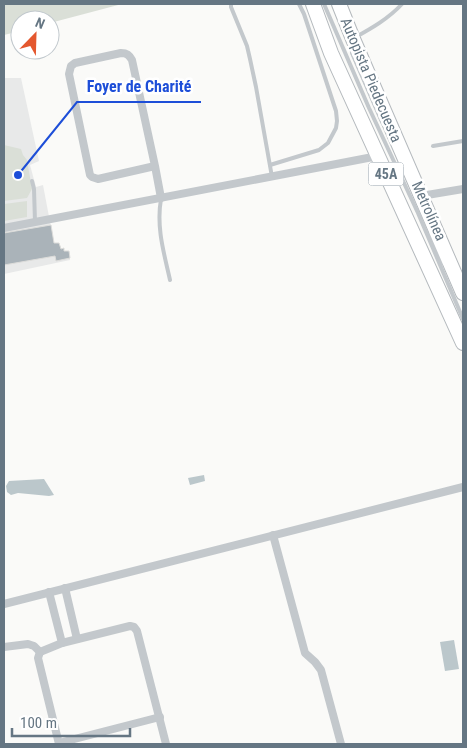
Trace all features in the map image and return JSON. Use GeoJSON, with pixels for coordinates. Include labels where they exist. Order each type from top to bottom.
{"type":"FeatureCollection","features":[{"type":"Feature","properties":{"kind":"highway","name":"Autopista Piedecuesta"},"geometry":{"type":"LineString","coordinates":[[314,4],[331,53],[463,343]]}},
{"type":"Feature","properties":{"kind":"highway","name":"Autopista Piedecuesta"},"geometry":{"type":"LineString","coordinates":[[339,4],[350,42],[421,196],[463,293]]}},
{"type":"Feature","properties":{"kind":"street"},"geometry":{"type":"LineString","coordinates":[[155,166],[98,179],[90,175],[69,74],[69,68],[73,64],[122,53],[130,57],[155,166],[161,198]]}},
{"type":"Feature","properties":{"kind":"street"},"geometry":{"type":"LineString","coordinates":[[4,228],[378,156]]}},
{"type":"Feature","properties":{"kind":"street"},"geometry":{"type":"LineString","coordinates":[[421,196],[463,189]]}},
{"type":"Feature","properties":{"kind":"street"},"geometry":{"type":"LineString","coordinates":[[4,604],[463,487]]}},
{"type":"Feature","properties":{"kind":"street"},"geometry":{"type":"LineString","coordinates":[[273,535],[305,653],[321,670],[341,744]]}},
{"type":"Feature","properties":{"kind":"street"},"geometry":{"type":"LineString","coordinates":[[65,588],[78,639]]}},
{"type":"Feature","properties":{"kind":"street"},"geometry":{"type":"LineString","coordinates":[[49,592],[62,643]]}},
{"type":"Feature","properties":{"kind":"street"},"geometry":{"type":"LineString","coordinates":[[160,717],[59,744],[38,658],[40,652],[62,643],[130,626],[136,628],[160,717],[166,744]]}},
{"type":"Feature","properties":{"kind":"street"},"geometry":{"type":"LineString","coordinates":[[4,647],[28,644],[34,646],[40,652]]}},
{"type":"Feature","properties":{"kind":"lane"},"geometry":{"type":"LineString","coordinates":[[231,4],[247,46],[272,177]]}},
{"type":"Feature","properties":{"kind":"lane"},"geometry":{"type":"LineString","coordinates":[[270,165],[319,150],[328,143],[336,128],[336,110],[299,4]]}},
{"type":"Feature","properties":{"kind":"lane","name":"Metrolínea"},"geometry":{"type":"LineString","coordinates":[[324,4],[369,108],[418,212],[463,319]]}},
{"type":"Feature","properties":{"kind":"lane"},"geometry":{"type":"LineString","coordinates":[[386,131],[365,87],[350,42],[380,23],[402,4]]}},
{"type":"Feature","properties":{"kind":"lane"},"geometry":{"type":"LineString","coordinates":[[432,146],[463,141]]}},
{"type":"Feature","properties":{"kind":"lane","name":"Metrolínea"},"geometry":{"type":"LineString","coordinates":[[398,158],[463,313]]}},
{"type":"Feature","properties":{"kind":"lane"},"geometry":{"type":"LineString","coordinates":[[32,181],[35,222]]}},
{"type":"Feature","properties":{"kind":"lane"},"geometry":{"type":"LineString","coordinates":[[161,198],[158,221],[159,234],[170,280]]}},
{"type":"Feature","properties":{"kind":"shaded area"},"geometry":{"type":"Polygon","coordinates":[[[4,4],[122,4],[60,20],[60,10],[10,10],[10,34],[4,35],[4,4]]]}},
{"type":"Feature","properties":{"kind":"shaded area"},"geometry":{"type":"Polygon","coordinates":[[[4,78],[21,78],[39,161],[30,165],[36,187],[43,185],[54,243],[59,243],[61,248],[64,248],[64,251],[69,251],[70,260],[4,274],[4,78]]]}},
{"type":"Feature","properties":{"kind":"shaded area"},"geometry":{"type":"Polygon","coordinates":[[[4,145],[21,149],[27,160],[32,189],[27,198],[4,201],[4,145]]]}},
{"type":"Feature","properties":{"kind":"shaded area"},"geometry":{"type":"Polygon","coordinates":[[[27,201],[27,217],[4,221],[4,204],[27,201]]]}},
{"type":"Feature","properties":{"kind":"shaded area"},"geometry":{"type":"Polygon","coordinates":[[[204,475],[205,481],[190,485],[188,478],[204,475]]]}},
{"type":"Feature","properties":{"kind":"shaded area"},"geometry":{"type":"Polygon","coordinates":[[[44,479],[54,495],[18,493],[11,495],[7,492],[6,486],[9,481],[44,479]]]}},
{"type":"Feature","properties":{"kind":"shaded area"},"geometry":{"type":"Polygon","coordinates":[[[454,640],[459,669],[445,671],[440,642],[454,640]]]}},
{"type":"Feature","properties":{"kind":"building"},"geometry":{"type":"Polygon","coordinates":[[[51,225],[54,243],[59,243],[61,249],[64,248],[64,251],[69,251],[70,258],[56,261],[55,256],[4,265],[4,233],[51,225]]]}},
{"type":"Feature","properties":{"kind":"place","name":"Foyer de Charité"},"geometry":{"type":"Point","coordinates":[18,175]}}]}
